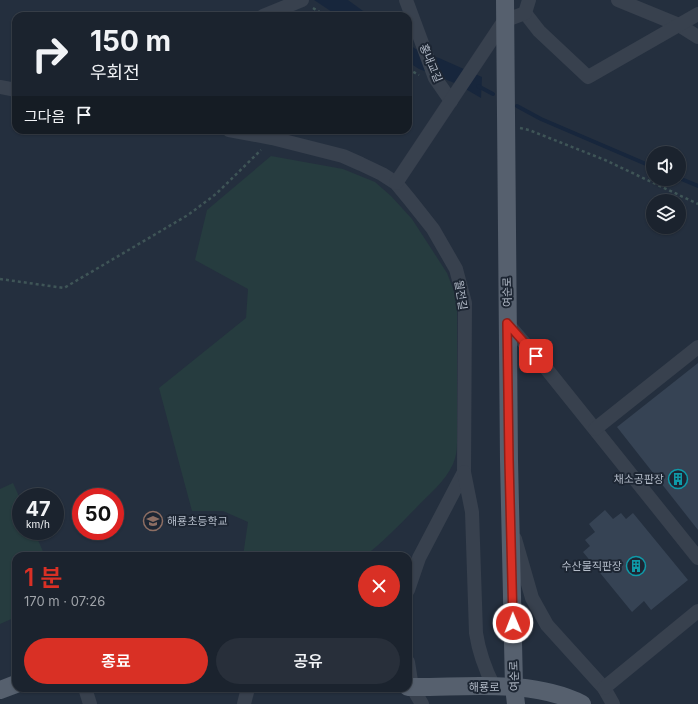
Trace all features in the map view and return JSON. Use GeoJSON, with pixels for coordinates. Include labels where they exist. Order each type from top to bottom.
{"type":"FeatureCollection","features":[{"type":"Feature","properties":{"kind":"main road","name":"여순로"},"geometry":{"type":"LineString","coordinates":[[505,0],[507,323],[515,696]]}},
{"type":"Feature","properties":{"kind":"main road"},"geometry":{"type":"LineString","coordinates":[[0,690],[12,686]]}},
{"type":"Feature","properties":{"kind":"main road","name":"해룡로"},"geometry":{"type":"LineString","coordinates":[[412,687],[494,687],[515,696],[553,693],[582,704]]}},
{"type":"Feature","properties":{"kind":"street"},"geometry":{"type":"LineString","coordinates":[[273,12],[302,0]]}},
{"type":"Feature","properties":{"kind":"street","name":"홍내교길"},"geometry":{"type":"LineString","coordinates":[[406,0],[410,12]]}},
{"type":"Feature","properties":{"kind":"street"},"geometry":{"type":"LineString","coordinates":[[618,0],[679,25],[698,37]]}},
{"type":"Feature","properties":{"kind":"street"},"geometry":{"type":"LineString","coordinates":[[396,183],[471,68],[504,21],[527,6],[539,31],[588,77],[698,14]]}},
{"type":"Feature","properties":{"kind":"street","name":"홍내교길"},"geometry":{"type":"LineString","coordinates":[[412,16],[435,78],[454,96]]}},
{"type":"Feature","properties":{"kind":"street"},"geometry":{"type":"LineString","coordinates":[[0,88],[12,90]]}},
{"type":"Feature","properties":{"kind":"street","name":"월전길"},"geometry":{"type":"LineString","coordinates":[[250,134],[343,156],[362,164],[396,183],[433,229],[456,269],[461,285],[464,303],[464,472],[419,558],[412,578]]}},
{"type":"Feature","properties":{"kind":"street"},"geometry":{"type":"LineString","coordinates":[[507,323],[545,367],[698,558]]}},
{"type":"Feature","properties":{"kind":"street"},"geometry":{"type":"LineString","coordinates":[[595,429],[698,347]]}},
{"type":"Feature","properties":{"kind":"street"},"geometry":{"type":"LineString","coordinates":[[464,472],[472,512],[476,633],[479,652],[494,687]]}},
{"type":"Feature","properties":{"kind":"street"},"geometry":{"type":"LineString","coordinates":[[511,524],[532,598],[547,625],[604,688],[613,704]]}},
{"type":"Feature","properties":{"kind":"street"},"geometry":{"type":"LineString","coordinates":[[604,688],[698,611]]}},
{"type":"Feature","properties":{"kind":"street"},"geometry":{"type":"LineString","coordinates":[[412,690],[422,704]]}},
{"type":"Feature","properties":{"kind":"street"},"geometry":{"type":"LineString","coordinates":[[86,692],[90,704]]}},
{"type":"Feature","properties":{"kind":"street"},"geometry":{"type":"LineString","coordinates":[[244,704],[247,692]]}},
{"type":"Feature","properties":{"kind":"path"},"geometry":{"type":"LineString","coordinates":[[505,125],[529,130],[605,160],[698,204]]}},
{"type":"Feature","properties":{"kind":"path"},"geometry":{"type":"LineString","coordinates":[[0,279],[64,288],[188,214],[216,194],[242,170],[272,138]]}},
{"type":"Feature","properties":{"kind":"green space"},"geometry":{"type":"Polygon","coordinates":[[[271,156],[343,169],[375,182],[391,196],[412,219],[447,273],[457,299],[456,454],[450,471],[446,477],[391,533],[370,552],[244,552],[248,522],[223,511],[192,511],[159,388],[246,318],[248,289],[195,260],[207,210],[271,156]]]}},
{"type":"Feature","properties":{"kind":"green space"},"geometry":{"type":"Polygon","coordinates":[[[13,483],[15,488],[12,488],[12,540],[38,540],[43,552],[12,552],[12,619],[0,624],[0,489],[13,483]]]}},
{"type":"Feature","properties":{"kind":"water"},"geometry":{"type":"Polygon","coordinates":[[[314,0],[348,0],[364,12],[332,12],[314,0]]]}},
{"type":"Feature","properties":{"kind":"water"},"geometry":{"type":"Polygon","coordinates":[[[412,47],[422,53],[439,58],[482,77],[481,98],[457,84],[419,69],[412,65],[412,47]]]}},
{"type":"Feature","properties":{"kind":"building","name":"채소공판장"},"geometry":{"type":"Polygon","coordinates":[[[698,363],[698,530],[617,427],[698,363]]]}},
{"type":"Feature","properties":{"kind":"building","name":"수산물직판장"},"geometry":{"type":"Polygon","coordinates":[[[605,510],[613,519],[621,513],[626,519],[633,513],[688,580],[651,610],[644,601],[632,612],[583,552],[590,546],[585,540],[595,532],[589,524],[605,510]]]}},
{"type":"Feature","properties":{"kind":"waterway"},"geometry":{"type":"LineString","coordinates":[[478,86],[493,94]]}},
{"type":"Feature","properties":{"kind":"waterway"},"geometry":{"type":"LineString","coordinates":[[517,106],[541,119],[646,164]]}},
{"type":"Feature","properties":{"kind":"waterway"},"geometry":{"type":"LineString","coordinates":[[686,181],[698,186]]}},
{"type":"Feature","properties":{"kind":"place","name":"채소공판장"},"geometry":{"type":"Point","coordinates":[678,479]}},
{"type":"Feature","properties":{"kind":"place","name":"해룡초등학교"},"geometry":{"type":"Point","coordinates":[153,521]}},
{"type":"Feature","properties":{"kind":"place","name":"수산물직판장"},"geometry":{"type":"Point","coordinates":[636,566]}},
{"type":"Feature","properties":{"kind":"route"},"geometry":{"type":"LineString","coordinates":[[513,623],[507,323],[536,356]]}}]}
